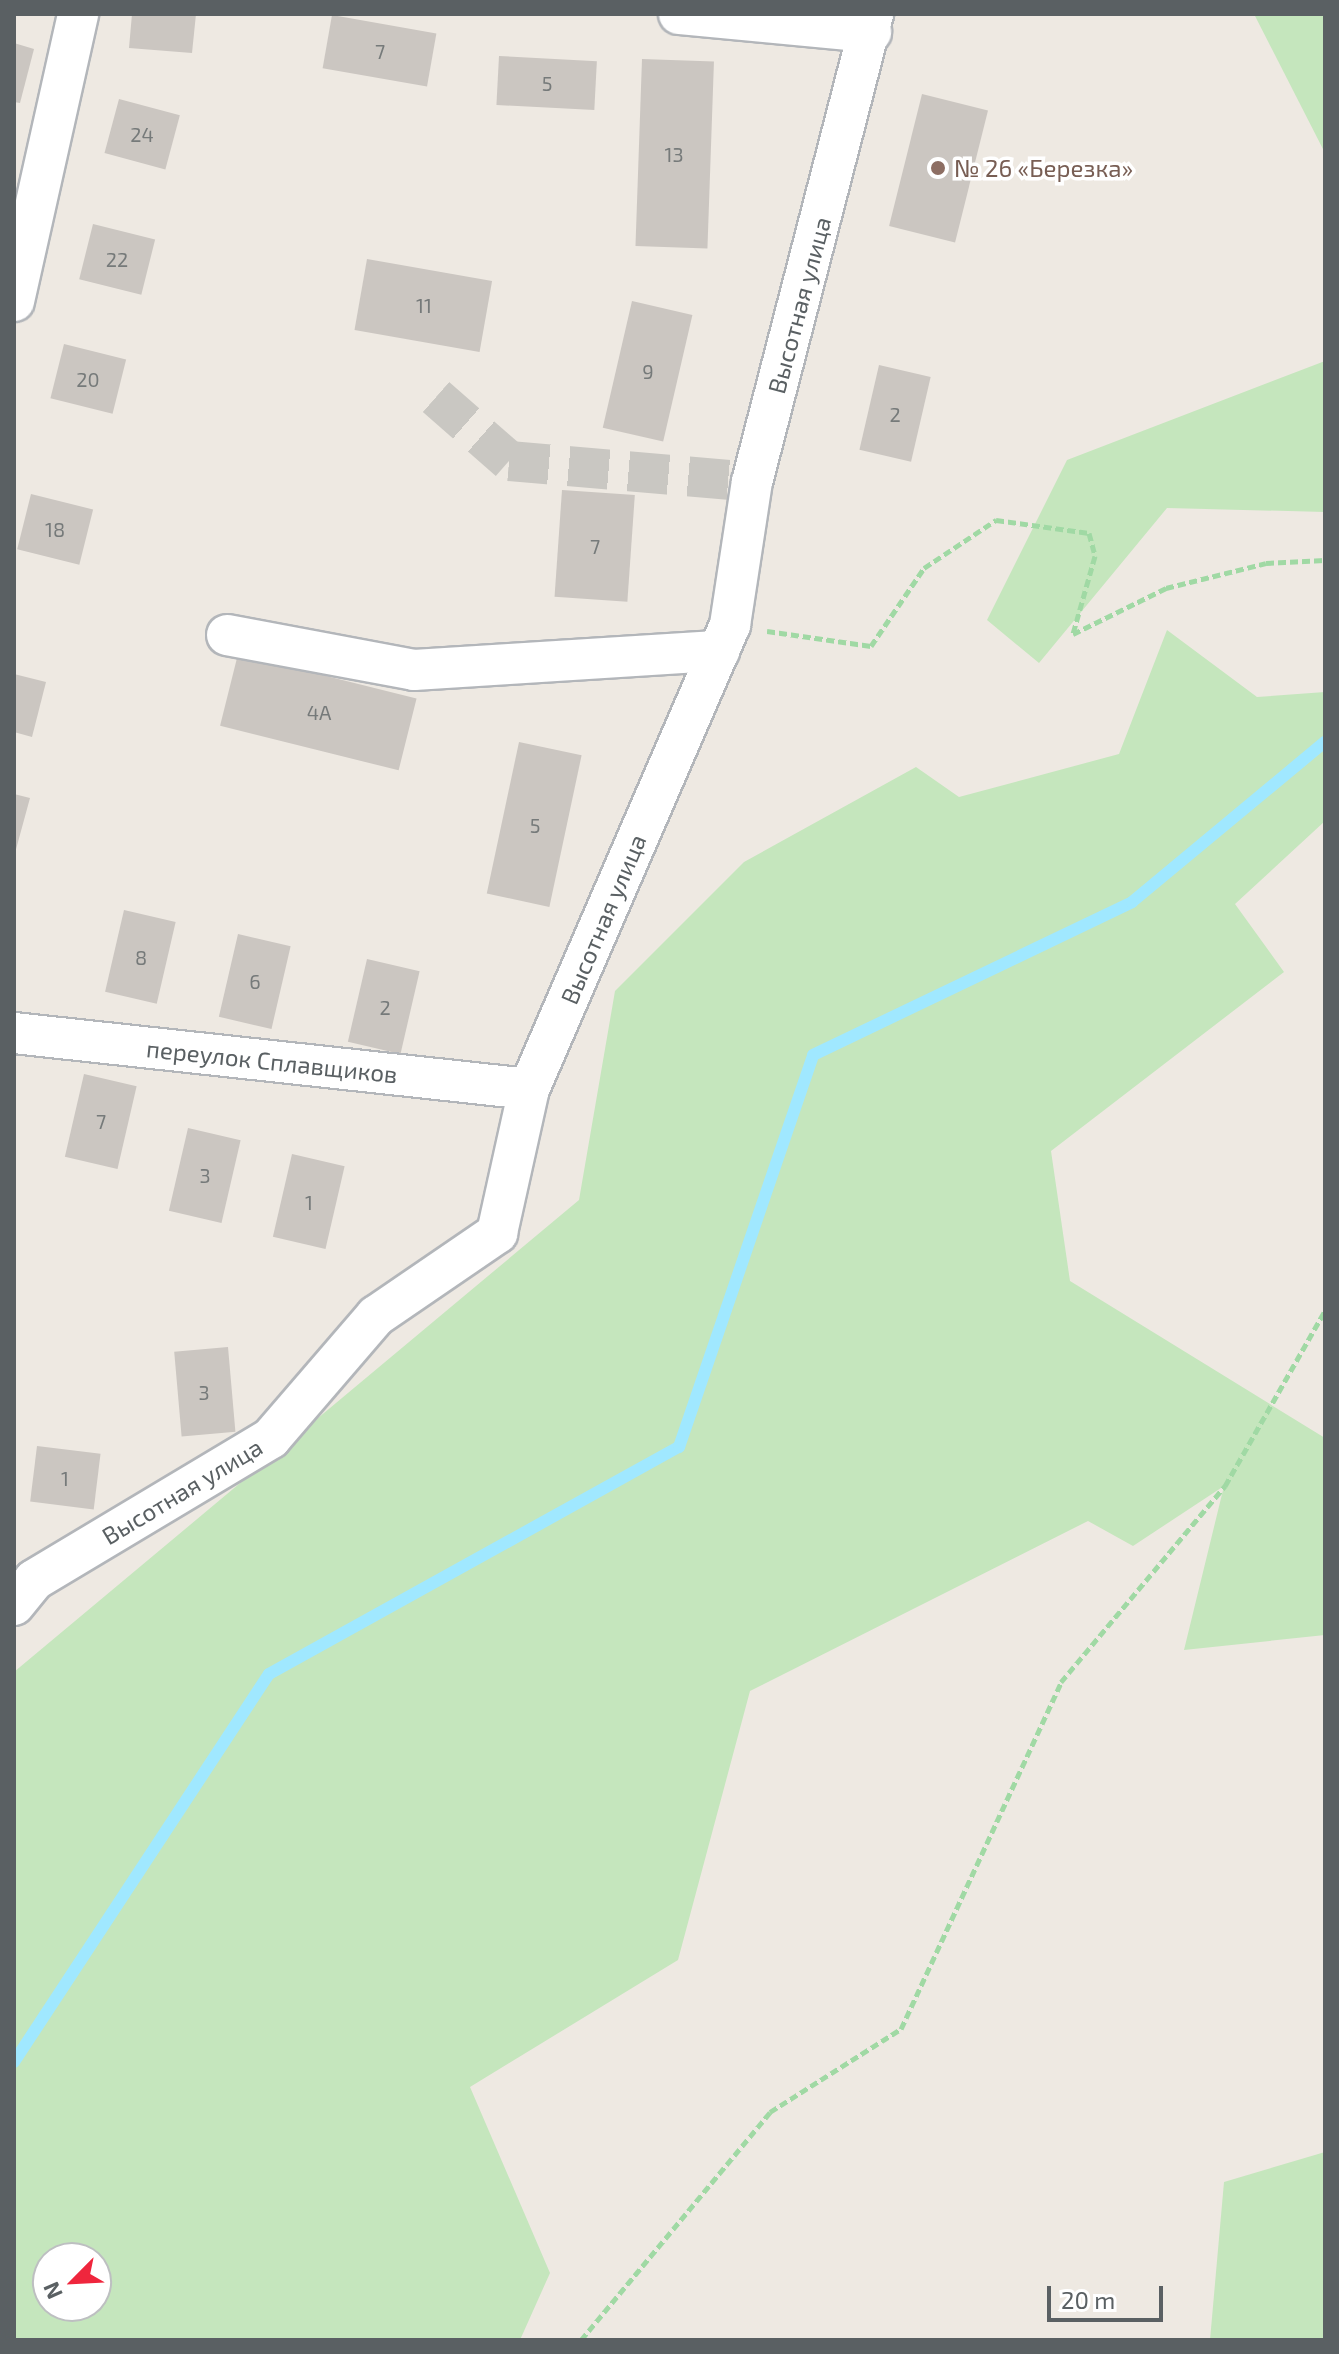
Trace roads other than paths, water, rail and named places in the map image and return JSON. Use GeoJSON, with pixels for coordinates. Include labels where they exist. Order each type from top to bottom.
{"type":"FeatureCollection","features":[{"type":"Feature","properties":{"kind":"street"},"geometry":{"type":"LineString","coordinates":[[14,301],[78,14]]}},
{"type":"Feature","properties":{"kind":"street"},"geometry":{"type":"LineString","coordinates":[[679,14],[872,23]]}},
{"type":"Feature","properties":{"kind":"street","name":"Высотная улица"},"geometry":{"type":"LineString","coordinates":[[14,1605],[34,1580],[271,1438],[376,1316],[497,1233],[529,1089],[724,638],[752,482],[872,23]]}},
{"type":"Feature","properties":{"kind":"street"},"geometry":{"type":"LineString","coordinates":[[227,635],[414,670],[724,638]]}},
{"type":"Feature","properties":{"kind":"street","name":"переулок Сплавщиков"},"geometry":{"type":"LineString","coordinates":[[14,1033],[529,1089]]}},
{"type":"Feature","properties":{"kind":"waterway"},"geometry":{"type":"LineString","coordinates":[[14,2062],[269,1674],[679,1447],[813,1055],[1132,902],[1325,742]]}},
{"type":"Feature","properties":{"kind":"tunnel"},"geometry":{"type":"LineString","coordinates":[[436,397],[509,461],[752,482]]}},
{"type":"Feature","properties":{"kind":"place","name":"№ 26 «Березка»"},"geometry":{"type":"Point","coordinates":[938,168]}}]}
